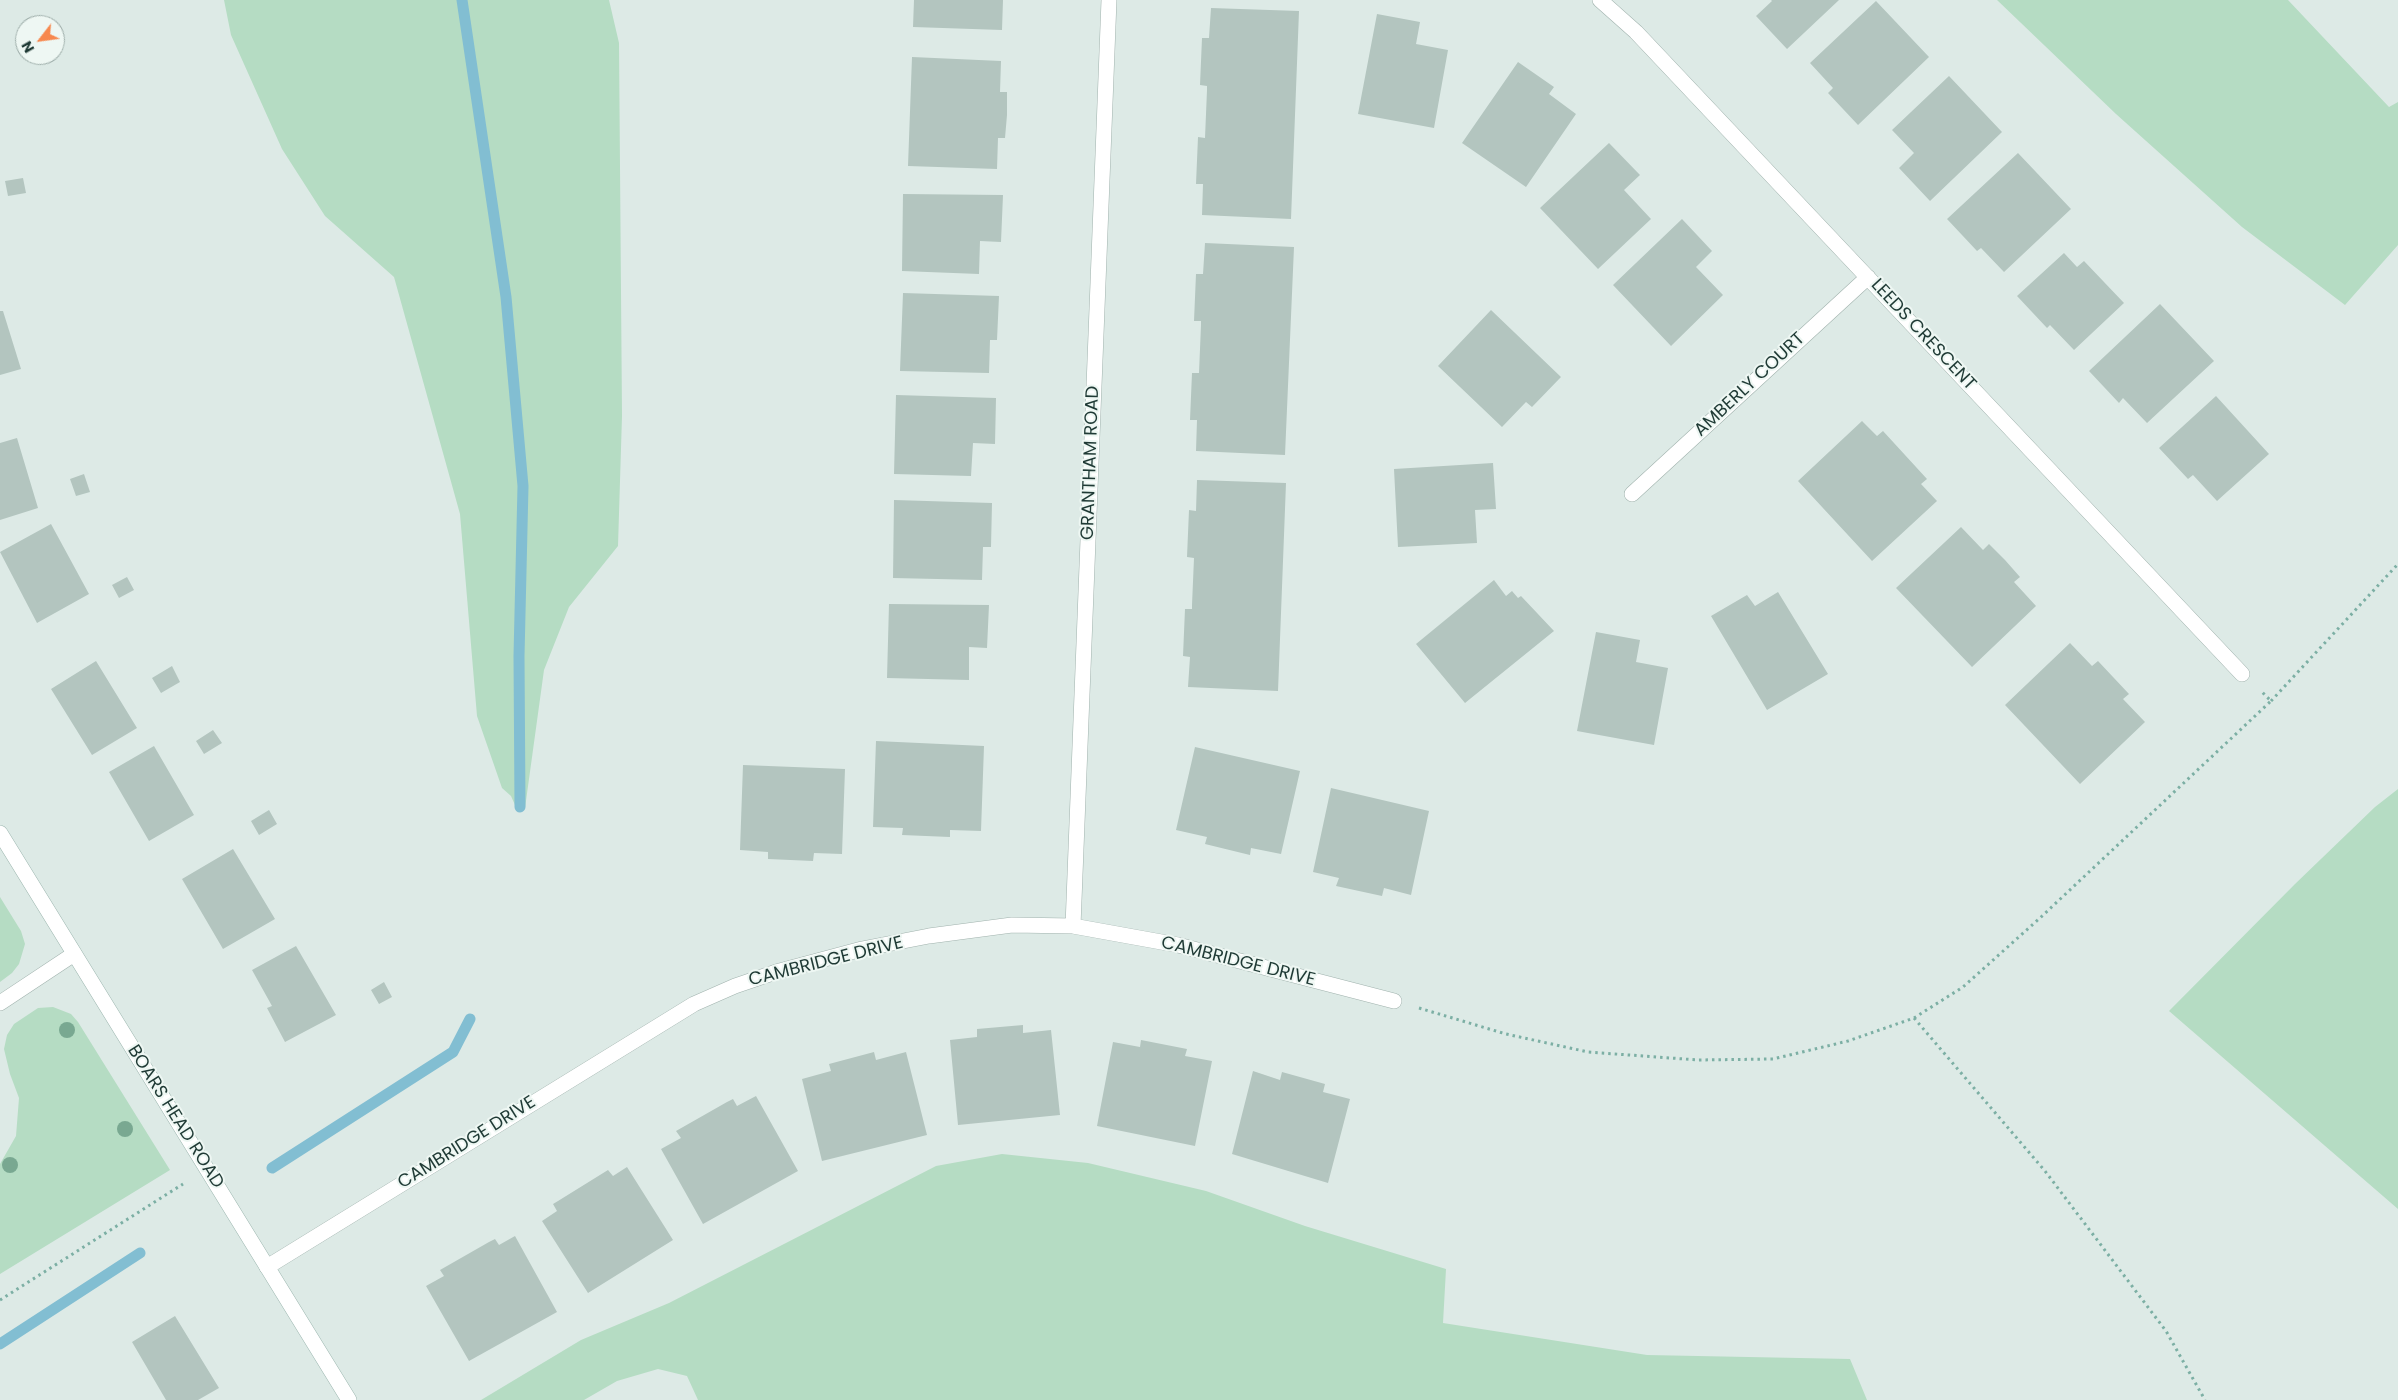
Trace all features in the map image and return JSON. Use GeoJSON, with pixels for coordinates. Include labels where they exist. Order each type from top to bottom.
{"type":"FeatureCollection","features":[{"type":"Feature","properties":{"kind":"street","name":"GRANTHAM ROAD"},"geometry":{"type":"LineString","coordinates":[[1073,926],[1108,0]]}},
{"type":"Feature","properties":{"kind":"street","name":"LEEDS CRESCENT"},"geometry":{"type":"LineString","coordinates":[[1600,0],[1636,32],[2242,674]]}},
{"type":"Feature","properties":{"kind":"street","name":"AMBERLY COURT"},"geometry":{"type":"LineString","coordinates":[[1632,494],[1868,277]]}},
{"type":"Feature","properties":{"kind":"street","name":"BOARS HEAD ROAD"},"geometry":{"type":"LineString","coordinates":[[0,833],[350,1400]]}},
{"type":"Feature","properties":{"kind":"street","name":"CAMBRIDGE DRIVE"},"geometry":{"type":"LineString","coordinates":[[267,1267],[648,1030],[694,1004],[735,986],[776,972],[853,951],[929,936],[1012,925],[1073,926],[1178,945],[1394,1001]]}},
{"type":"Feature","properties":{"kind":"street"},"geometry":{"type":"LineString","coordinates":[[0,1003],[74,954]]}},
{"type":"Feature","properties":{"kind":"path"},"geometry":{"type":"LineString","coordinates":[[1394,1001],[1506,1034],[1588,1052],[1698,1060],[1773,1059],[1848,1041],[1914,1018],[1964,987],[2040,918],[2271,701],[2398,564]]}},
{"type":"Feature","properties":{"kind":"path"},"geometry":{"type":"LineString","coordinates":[[2242,674],[2271,701]]}},
{"type":"Feature","properties":{"kind":"path"},"geometry":{"type":"LineString","coordinates":[[1914,1018],[2045,1171],[2166,1331],[2205,1400]]}},
{"type":"Feature","properties":{"kind":"path"},"geometry":{"type":"LineString","coordinates":[[0,1300],[207,1169]]}},
{"type":"Feature","properties":{"kind":"green space"},"geometry":{"type":"Polygon","coordinates":[[[224,0],[609,0],[619,43],[622,416],[618,546],[569,607],[544,670],[525,808],[515,805],[511,796],[502,788],[477,716],[460,514],[394,277],[325,216],[282,149],[231,35],[224,0]]]}},
{"type":"Feature","properties":{"kind":"green space"},"geometry":{"type":"Polygon","coordinates":[[[1997,0],[2288,0],[2389,107],[2398,102],[2398,245],[2345,305],[2242,227],[2116,114],[1997,0]]]}},
{"type":"Feature","properties":{"kind":"green space"},"geometry":{"type":"Polygon","coordinates":[[[2398,789],[2398,1209],[2169,1011],[2295,884],[2375,807],[2398,789]]]}},
{"type":"Feature","properties":{"kind":"green space"},"geometry":{"type":"Polygon","coordinates":[[[0,897],[21,931],[25,944],[19,964],[12,973],[0,982],[0,897]]]}},
{"type":"Feature","properties":{"kind":"green space"},"geometry":{"type":"Polygon","coordinates":[[[53,1007],[71,1014],[78,1022],[170,1170],[0,1274],[0,1164],[16,1136],[19,1098],[10,1074],[4,1049],[7,1035],[14,1024],[38,1008],[53,1007]]]}},
{"type":"Feature","properties":{"kind":"green space"},"geometry":{"type":"Polygon","coordinates":[[[1002,1154],[1088,1163],[1206,1191],[1305,1226],[1446,1269],[1443,1323],[1647,1355],[1850,1359],[1867,1400],[698,1400],[687,1376],[658,1369],[617,1381],[584,1400],[481,1400],[581,1340],[669,1303],[936,1166],[1002,1154]]]}},
{"type":"Feature","properties":{"kind":"building"},"geometry":{"type":"Polygon","coordinates":[[[914,0],[1003,0],[1002,30],[913,27],[914,0]]]}},
{"type":"Feature","properties":{"kind":"building"},"geometry":{"type":"Polygon","coordinates":[[[1771,0],[1839,0],[1787,49],[1756,16],[1771,0]]]}},
{"type":"Feature","properties":{"kind":"building"},"geometry":{"type":"Polygon","coordinates":[[[1876,1],[1929,57],[1858,125],[1828,93],[1833,88],[1810,63],[1876,1]]]}},
{"type":"Feature","properties":{"kind":"building"},"geometry":{"type":"Polygon","coordinates":[[[1211,8],[1299,11],[1291,219],[1202,215],[1203,184],[1196,184],[1198,137],[1205,138],[1207,90],[1207,86],[1200,85],[1202,38],[1209,38],[1211,8]]]}},
{"type":"Feature","properties":{"kind":"building"},"geometry":{"type":"Polygon","coordinates":[[[1377,14],[1420,22],[1416,44],[1448,50],[1434,128],[1358,114],[1377,14]]]}},
{"type":"Feature","properties":{"kind":"building"},"geometry":{"type":"Polygon","coordinates":[[[912,57],[1001,61],[1000,92],[1007,92],[1007,115],[1005,138],[998,138],[997,169],[908,166],[912,57]]]}},
{"type":"Feature","properties":{"kind":"building"},"geometry":{"type":"Polygon","coordinates":[[[1518,62],[1554,87],[1549,94],[1576,114],[1526,187],[1462,143],[1518,62]]]}},
{"type":"Feature","properties":{"kind":"building"},"geometry":{"type":"Polygon","coordinates":[[[1949,76],[2002,132],[1930,201],[1899,168],[1914,153],[1892,130],[1949,76]]]}},
{"type":"Feature","properties":{"kind":"building"},"geometry":{"type":"Polygon","coordinates":[[[1609,143],[1640,175],[1624,190],[1651,219],[1598,269],[1540,208],[1609,143]]]}},
{"type":"Feature","properties":{"kind":"building"},"geometry":{"type":"Polygon","coordinates":[[[2018,153],[2071,209],[2004,272],[1981,248],[1977,251],[1947,219],[2018,153]]]}},
{"type":"Feature","properties":{"kind":"building"},"geometry":{"type":"Polygon","coordinates":[[[23,178],[26,193],[8,196],[5,181],[23,178]]]}},
{"type":"Feature","properties":{"kind":"building"},"geometry":{"type":"Polygon","coordinates":[[[903,194],[1003,195],[1001,242],[980,241],[979,274],[902,271],[903,194]]]}},
{"type":"Feature","properties":{"kind":"building"},"geometry":{"type":"Polygon","coordinates":[[[1682,219],[1712,251],[1696,267],[1723,295],[1671,346],[1613,285],[1682,219]]]}},
{"type":"Feature","properties":{"kind":"building"},"geometry":{"type":"Polygon","coordinates":[[[1205,243],[1294,247],[1285,455],[1196,451],[1197,420],[1190,420],[1192,373],[1199,373],[1201,325],[1201,321],[1194,321],[1196,274],[1203,274],[1205,243]]]}},
{"type":"Feature","properties":{"kind":"building"},"geometry":{"type":"Polygon","coordinates":[[[2064,253],[2077,267],[2084,261],[2124,303],[2074,350],[2050,325],[2047,328],[2017,296],[2064,253]]]}},
{"type":"Feature","properties":{"kind":"building"},"geometry":{"type":"Polygon","coordinates":[[[903,293],[999,296],[997,340],[990,340],[989,373],[900,371],[903,293]]]}},
{"type":"Feature","properties":{"kind":"building"},"geometry":{"type":"Polygon","coordinates":[[[2160,304],[2214,361],[2147,423],[2123,398],[2119,403],[2089,371],[2160,304]]]}},
{"type":"Feature","properties":{"kind":"building"},"geometry":{"type":"Polygon","coordinates":[[[1491,310],[1561,377],[1532,407],[1526,402],[1502,427],[1438,366],[1491,310]]]}},
{"type":"Feature","properties":{"kind":"building"},"geometry":{"type":"Polygon","coordinates":[[[0,311],[3,311],[21,369],[0,375],[0,311]]]}},
{"type":"Feature","properties":{"kind":"building"},"geometry":{"type":"Polygon","coordinates":[[[896,395],[996,398],[995,444],[973,443],[971,476],[894,474],[896,395]]]}},
{"type":"Feature","properties":{"kind":"building"},"geometry":{"type":"Polygon","coordinates":[[[2216,396],[2269,454],[2217,501],[2193,475],[2188,479],[2159,448],[2216,396]]]}},
{"type":"Feature","properties":{"kind":"building"},"geometry":{"type":"Polygon","coordinates":[[[1862,421],[1877,436],[1883,431],[1927,479],[1921,484],[1937,501],[1872,561],[1798,481],[1862,421]]]}},
{"type":"Feature","properties":{"kind":"building"},"geometry":{"type":"Polygon","coordinates":[[[17,438],[38,508],[0,520],[0,443],[17,438]]]}},
{"type":"Feature","properties":{"kind":"building"},"geometry":{"type":"Polygon","coordinates":[[[1493,463],[1496,509],[1475,510],[1477,543],[1398,547],[1394,469],[1493,463]]]}},
{"type":"Feature","properties":{"kind":"building"},"geometry":{"type":"Polygon","coordinates":[[[84,474],[90,492],[76,496],[70,479],[84,474]]]}},
{"type":"Feature","properties":{"kind":"building"},"geometry":{"type":"Polygon","coordinates":[[[1197,480],[1286,483],[1278,691],[1188,687],[1190,657],[1183,656],[1185,609],[1192,609],[1194,558],[1187,557],[1189,510],[1196,511],[1197,480]]]}},
{"type":"Feature","properties":{"kind":"building"},"geometry":{"type":"Polygon","coordinates":[[[894,500],[992,503],[991,547],[983,547],[982,580],[893,578],[894,500]]]}},
{"type":"Feature","properties":{"kind":"building"},"geometry":{"type":"Polygon","coordinates":[[[51,524],[89,594],[37,623],[0,552],[51,524]]]}},
{"type":"Feature","properties":{"kind":"building"},"geometry":{"type":"Polygon","coordinates":[[[1961,527],[1983,550],[1989,544],[2005,560],[2020,577],[2014,582],[2036,606],[1972,667],[1896,588],[1961,527]]]}},
{"type":"Feature","properties":{"kind":"building"},"geometry":{"type":"Polygon","coordinates":[[[127,577],[134,590],[119,598],[112,585],[127,577]]]}},
{"type":"Feature","properties":{"kind":"building"},"geometry":{"type":"Polygon","coordinates":[[[1494,580],[1506,596],[1512,591],[1518,598],[1521,596],[1554,631],[1465,703],[1416,644],[1494,580]]]}},
{"type":"Feature","properties":{"kind":"building"},"geometry":{"type":"Polygon","coordinates":[[[1778,592],[1828,674],[1767,710],[1711,616],[1747,595],[1755,606],[1778,592]]]}},
{"type":"Feature","properties":{"kind":"building"},"geometry":{"type":"Polygon","coordinates":[[[889,604],[989,605],[987,648],[969,647],[969,680],[887,678],[889,604]]]}},
{"type":"Feature","properties":{"kind":"building"},"geometry":{"type":"Polygon","coordinates":[[[1596,632],[1640,640],[1636,662],[1668,668],[1654,745],[1577,731],[1596,632]]]}},
{"type":"Feature","properties":{"kind":"building"},"geometry":{"type":"Polygon","coordinates":[[[2070,643],[2092,666],[2098,661],[2129,694],[2123,699],[2145,722],[2080,784],[2005,705],[2070,643]]]}},
{"type":"Feature","properties":{"kind":"building"},"geometry":{"type":"Polygon","coordinates":[[[96,661],[137,728],[92,755],[51,689],[96,661]]]}},
{"type":"Feature","properties":{"kind":"building"},"geometry":{"type":"Polygon","coordinates":[[[172,666],[180,682],[161,693],[152,678],[172,666]]]}},
{"type":"Feature","properties":{"kind":"building"},"geometry":{"type":"Polygon","coordinates":[[[213,730],[222,743],[204,754],[196,741],[213,730]]]}},
{"type":"Feature","properties":{"kind":"building"},"geometry":{"type":"Polygon","coordinates":[[[876,741],[984,746],[981,831],[950,830],[950,837],[902,835],[903,828],[873,827],[876,741]]]}},
{"type":"Feature","properties":{"kind":"building"},"geometry":{"type":"Polygon","coordinates":[[[154,746],[194,815],[149,841],[109,772],[154,746]]]}},
{"type":"Feature","properties":{"kind":"building"},"geometry":{"type":"Polygon","coordinates":[[[1195,747],[1300,771],[1281,854],[1251,848],[1250,855],[1205,844],[1207,837],[1176,830],[1195,747]]]}},
{"type":"Feature","properties":{"kind":"building"},"geometry":{"type":"Polygon","coordinates":[[[743,765],[845,769],[842,854],[814,853],[813,861],[768,859],[768,852],[740,850],[743,765]]]}},
{"type":"Feature","properties":{"kind":"building"},"geometry":{"type":"Polygon","coordinates":[[[1331,788],[1429,811],[1411,895],[1384,888],[1382,896],[1336,886],[1339,878],[1313,872],[1331,788]]]}},
{"type":"Feature","properties":{"kind":"building"},"geometry":{"type":"Polygon","coordinates":[[[269,810],[277,824],[259,835],[251,821],[269,810]]]}},
{"type":"Feature","properties":{"kind":"building"},"geometry":{"type":"Polygon","coordinates":[[[233,849],[275,919],[223,949],[182,879],[233,849]]]}},
{"type":"Feature","properties":{"kind":"building"},"geometry":{"type":"Polygon","coordinates":[[[296,946],[336,1015],[285,1042],[267,1008],[272,1006],[252,970],[296,946]]]}},
{"type":"Feature","properties":{"kind":"building"},"geometry":{"type":"Polygon","coordinates":[[[384,982],[392,997],[379,1004],[371,990],[384,982]]]}},
{"type":"Feature","properties":{"kind":"building"},"geometry":{"type":"Polygon","coordinates":[[[1023,1025],[1023,1033],[1051,1030],[1060,1115],[958,1125],[950,1040],[977,1037],[977,1029],[1023,1025]]]}},
{"type":"Feature","properties":{"kind":"building"},"geometry":{"type":"Polygon","coordinates":[[[1141,1040],[1187,1049],[1185,1056],[1212,1061],[1195,1146],[1097,1126],[1113,1042],[1140,1047],[1141,1040]]]}},
{"type":"Feature","properties":{"kind":"building"},"geometry":{"type":"Polygon","coordinates":[[[874,1052],[876,1060],[906,1052],[927,1135],[822,1161],[802,1079],[831,1071],[829,1064],[874,1052]]]}},
{"type":"Feature","properties":{"kind":"building"},"geometry":{"type":"Polygon","coordinates":[[[1253,1071],[1280,1080],[1282,1072],[1325,1084],[1323,1092],[1350,1099],[1328,1183],[1232,1154],[1253,1071]]]}},
{"type":"Feature","properties":{"kind":"building"},"geometry":{"type":"Polygon","coordinates":[[[756,1096],[798,1171],[703,1224],[661,1149],[681,1138],[676,1131],[727,1102],[733,1099],[737,1106],[756,1096]]]}},
{"type":"Feature","properties":{"kind":"building"},"geometry":{"type":"Polygon","coordinates":[[[627,1167],[673,1240],[588,1293],[542,1221],[557,1211],[553,1204],[608,1170],[613,1176],[627,1167]]]}},
{"type":"Feature","properties":{"kind":"building"},"geometry":{"type":"Polygon","coordinates":[[[515,1236],[557,1312],[469,1361],[426,1286],[444,1276],[440,1270],[489,1242],[495,1239],[499,1245],[515,1236]]]}},
{"type":"Feature","properties":{"kind":"building"},"geometry":{"type":"Polygon","coordinates":[[[175,1316],[219,1388],[198,1400],[166,1400],[132,1342],[175,1316]]]}},
{"type":"Feature","properties":{"kind":"waterway"},"geometry":{"type":"LineString","coordinates":[[462,0],[506,297],[523,486],[519,656],[520,807]]}},
{"type":"Feature","properties":{"kind":"waterway"},"geometry":{"type":"LineString","coordinates":[[272,1168],[453,1052],[470,1019]]}},
{"type":"Feature","properties":{"kind":"waterway"},"geometry":{"type":"LineString","coordinates":[[0,1344],[140,1253]]}}]}
